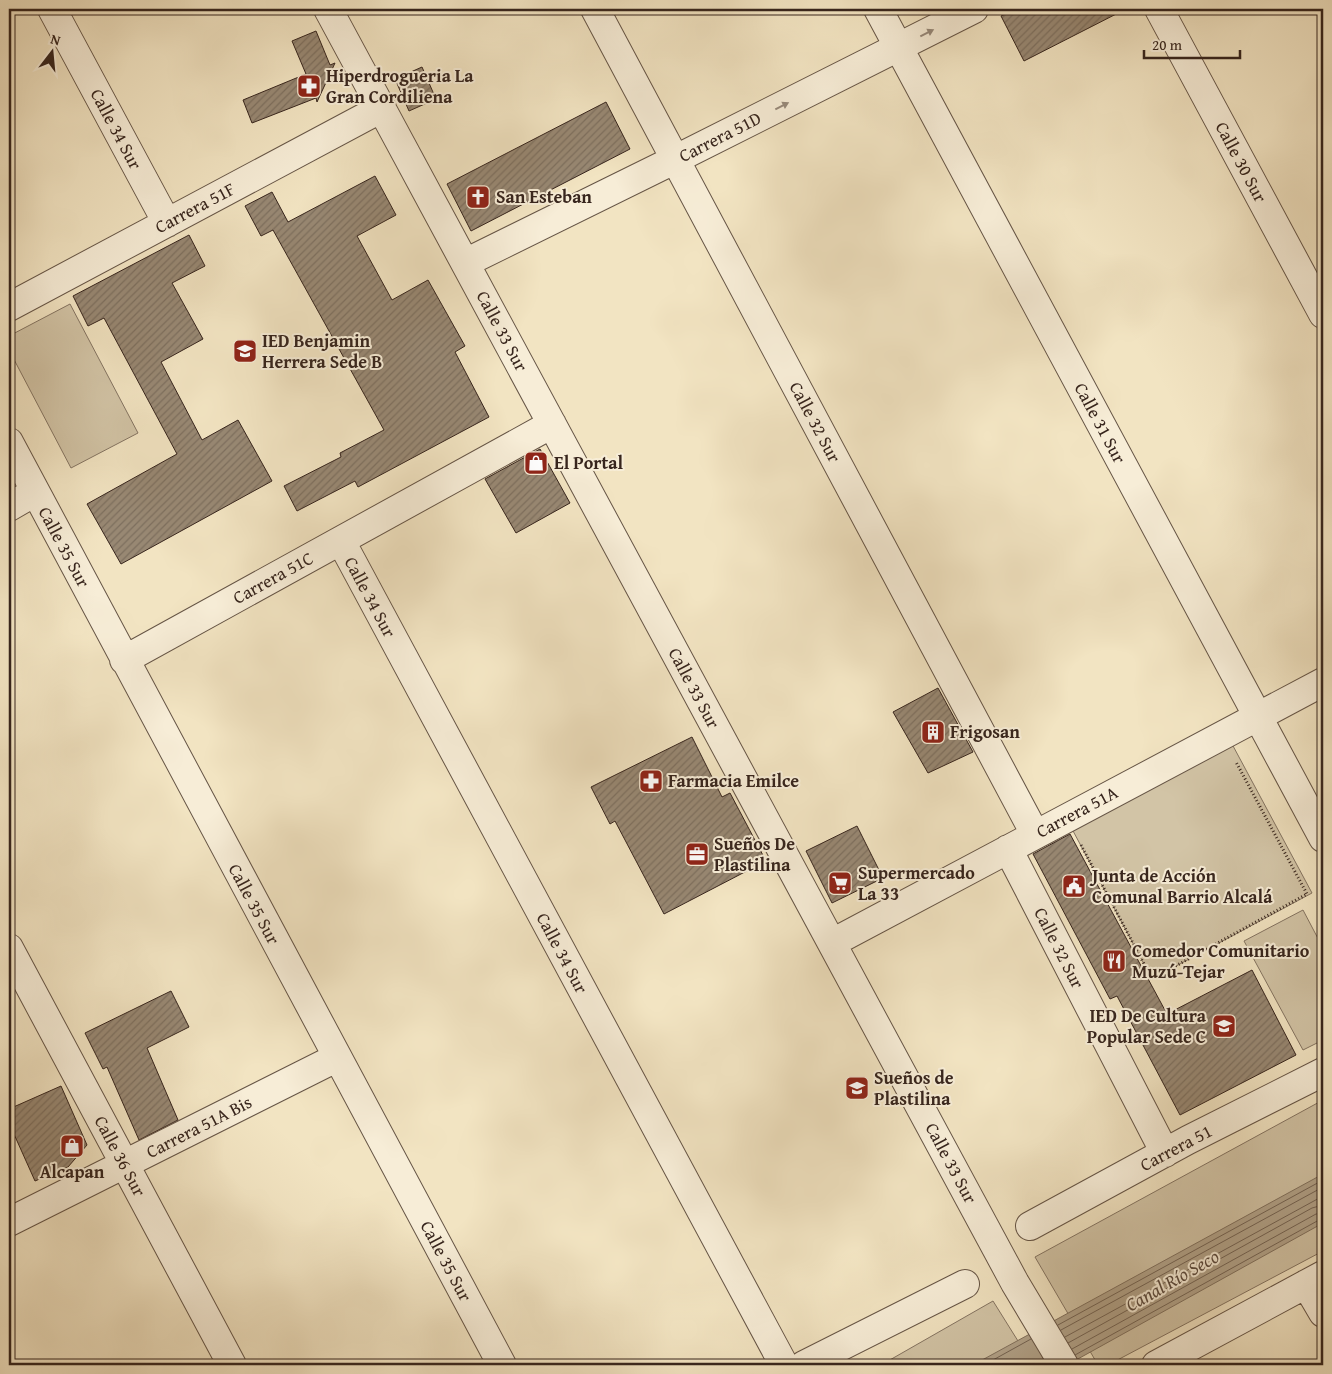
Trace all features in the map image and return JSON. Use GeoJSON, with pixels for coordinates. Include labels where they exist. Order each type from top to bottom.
{"type":"FeatureCollection","features":[{"type":"Feature","properties":{"kind":"street","name":"Calle 34 Sur"},"geometry":{"type":"LineString","coordinates":[[52,9],[166,223]]}},
{"type":"Feature","properties":{"kind":"street","name":"Calle 33 Sur"},"geometry":{"type":"LineString","coordinates":[[328,9],[1015,1283],[1064,1365]]}},
{"type":"Feature","properties":{"kind":"street","name":"Calle 32 Sur"},"geometry":{"type":"LineString","coordinates":[[596,9],[1035,834]]}},
{"type":"Feature","properties":{"kind":"street","name":"Calle 31 Sur"},"geometry":{"type":"LineString","coordinates":[[878,9],[1323,838]]}},
{"type":"Feature","properties":{"kind":"street","name":"Carrera 51D"},"geometry":{"type":"LineString","coordinates":[[465,263],[676,160],[974,9]]}},
{"type":"Feature","properties":{"kind":"street","name":"Calle 30 Sur"},"geometry":{"type":"LineString","coordinates":[[1159,9],[1323,314]]}},
{"type":"Feature","properties":{"kind":"street","name":"Carrera 51F"},"geometry":{"type":"LineString","coordinates":[[9,307],[382,108]]}},
{"type":"Feature","properties":{"kind":"street","name":"Carrera 51C"},"geometry":{"type":"LineString","coordinates":[[124,660],[552,424]]}},
{"type":"Feature","properties":{"kind":"street","name":"Calle 35 Sur"},"geometry":{"type":"LineString","coordinates":[[9,442],[336,1058],[502,1365]]}},
{"type":"Feature","properties":{"kind":"street"},"geometry":{"type":"LineString","coordinates":[[9,507],[35,492]]}},
{"type":"Feature","properties":{"kind":"street","name":"Calle 34 Sur"},"geometry":{"type":"LineString","coordinates":[[340,541],[784,1365]]}},
{"type":"Feature","properties":{"kind":"street","name":"Carrera 51A"},"geometry":{"type":"LineString","coordinates":[[832,944],[1323,682]]}},
{"type":"Feature","properties":{"kind":"street","name":"Calle 32 Sur"},"geometry":{"type":"LineString","coordinates":[[1008,849],[1165,1153]]}},
{"type":"Feature","properties":{"kind":"street","name":"Calle 36 Sur"},"geometry":{"type":"LineString","coordinates":[[9,948],[232,1365]]}},
{"type":"Feature","properties":{"kind":"street","name":"Carrera 51A Bis"},"geometry":{"type":"LineString","coordinates":[[9,1222],[336,1058]]}},
{"type":"Feature","properties":{"kind":"street","name":"Carrera 51"},"geometry":{"type":"LineString","coordinates":[[1030,1226],[1165,1153],[1323,1072]]}},
{"type":"Feature","properties":{"kind":"street"},"geometry":{"type":"LineString","coordinates":[[1156,1365],[1315,1279],[1323,1313]]}},
{"type":"Feature","properties":{"kind":"street"},"geometry":{"type":"LineString","coordinates":[[804,1365],[964,1284]]}},
{"type":"Feature","properties":{"kind":"path"},"geometry":{"type":"LineString","coordinates":[[1089,840],[1080,845],[1152,979],[1307,894],[1237,762],[1228,766]]}},
{"type":"Feature","properties":{"kind":"shaded area"},"geometry":{"type":"Polygon","coordinates":[[[70,304],[138,433],[71,468],[9,350],[9,336],[70,304]]]}},
{"type":"Feature","properties":{"kind":"shaded area"},"geometry":{"type":"Polygon","coordinates":[[[1232,744],[1312,893],[1152,979],[1072,829],[1232,744]]]}},
{"type":"Feature","properties":{"kind":"shaded area"},"geometry":{"type":"Polygon","coordinates":[[[1303,910],[1323,948],[1323,1040],[1303,1050],[1244,941],[1303,910]]]}},
{"type":"Feature","properties":{"kind":"shaded area"},"geometry":{"type":"Polygon","coordinates":[[[1323,1100],[1323,1251],[1108,1365],[1098,1365],[1035,1257],[1323,1100]]]}},
{"type":"Feature","properties":{"kind":"shaded area"},"geometry":{"type":"Polygon","coordinates":[[[993,1301],[1033,1365],[881,1365],[993,1301]]]}},
{"type":"Feature","properties":{"kind":"water","name":"Canal Río Seco"},"geometry":{"type":"Polygon","coordinates":[[[1323,1174],[1323,1223],[1067,1365],[973,1365],[1323,1174]]]}},
{"type":"Feature","properties":{"kind":"building"},"geometry":{"type":"Polygon","coordinates":[[[1016,9],[1126,9],[1024,61],[1001,16],[1016,9]]]}},
{"type":"Feature","properties":{"kind":"building"},"geometry":{"type":"Polygon","coordinates":[[[316,31],[330,65],[335,63],[317,102],[316,98],[252,123],[243,100],[306,74],[292,41],[316,31]]]}},
{"type":"Feature","properties":{"kind":"building"},"geometry":{"type":"Polygon","coordinates":[[[422,67],[436,99],[409,111],[395,79],[422,67]]]}},
{"type":"Feature","properties":{"kind":"building"},"geometry":{"type":"Polygon","coordinates":[[[606,102],[630,149],[471,231],[447,184],[606,102]]]}},
{"type":"Feature","properties":{"kind":"building"},"geometry":{"type":"Polygon","coordinates":[[[375,176],[396,215],[357,236],[392,300],[428,280],[465,346],[455,352],[489,417],[358,487],[355,481],[297,511],[284,486],[341,457],[340,453],[384,430],[273,230],[261,236],[245,206],[272,192],[288,222],[375,176]]]}},
{"type":"Feature","properties":{"kind":"building"},"geometry":{"type":"Polygon","coordinates":[[[189,235],[205,266],[172,283],[203,339],[161,362],[202,440],[238,420],[272,481],[121,564],[87,504],[177,454],[104,318],[88,326],[73,296],[189,235]]]}},
{"type":"Feature","properties":{"kind":"building"},"geometry":{"type":"Polygon","coordinates":[[[540,449],[570,503],[516,533],[485,479],[540,449]]]}},
{"type":"Feature","properties":{"kind":"building","name":"Frigosan"},"geometry":{"type":"Polygon","coordinates":[[[938,688],[973,752],[928,773],[893,712],[938,688]]]}},
{"type":"Feature","properties":{"kind":"building"},"geometry":{"type":"Polygon","coordinates":[[[692,737],[722,797],[730,793],[766,861],[664,914],[615,821],[610,824],[591,787],[692,737]]]}},
{"type":"Feature","properties":{"kind":"building"},"geometry":{"type":"Polygon","coordinates":[[[857,826],[883,878],[832,903],[806,851],[857,826]]]}},
{"type":"Feature","properties":{"kind":"building"},"geometry":{"type":"Polygon","coordinates":[[[1070,834],[1167,1014],[1252,970],[1296,1055],[1180,1115],[1117,996],[1110,999],[1033,854],[1070,834]]]}},
{"type":"Feature","properties":{"kind":"building"},"geometry":{"type":"Polygon","coordinates":[[[171,991],[189,1027],[147,1048],[178,1120],[139,1140],[107,1067],[103,1069],[85,1033],[171,991]]]}},
{"type":"Feature","properties":{"kind":"building"},"geometry":{"type":"Polygon","coordinates":[[[61,1086],[87,1145],[68,1167],[35,1181],[9,1123],[9,1109],[61,1086]]]}},
{"type":"Feature","properties":{"kind":"place","name":"Hiperdrogueria La Gran Cordiliena"},"geometry":{"type":"Point","coordinates":[309,86]}},
{"type":"Feature","properties":{"kind":"place","name":"San Esteban"},"geometry":{"type":"Point","coordinates":[478,197]}},
{"type":"Feature","properties":{"kind":"place","name":"IED Benjamin Herrera Sede B"},"geometry":{"type":"Point","coordinates":[245,351]}},
{"type":"Feature","properties":{"kind":"place","name":"El Portal"},"geometry":{"type":"Point","coordinates":[536,463]}},
{"type":"Feature","properties":{"kind":"place","name":"Frigosan"},"geometry":{"type":"Point","coordinates":[933,732]}},
{"type":"Feature","properties":{"kind":"place","name":"Farmacia Emilce"},"geometry":{"type":"Point","coordinates":[651,781]}},
{"type":"Feature","properties":{"kind":"place","name":"Sueños De Plastilina"},"geometry":{"type":"Point","coordinates":[697,854]}},
{"type":"Feature","properties":{"kind":"place","name":"Supermercado La 33"},"geometry":{"type":"Point","coordinates":[840,883]}},
{"type":"Feature","properties":{"kind":"place","name":"Junta de Acción Comunal Barrio Alcalá"},"geometry":{"type":"Point","coordinates":[1074,886]}},
{"type":"Feature","properties":{"kind":"place","name":"Comedor Comunitario Muzú-Tejar"},"geometry":{"type":"Point","coordinates":[1114,961]}},
{"type":"Feature","properties":{"kind":"place","name":"IED De Cultura Popular Sede C"},"geometry":{"type":"Point","coordinates":[1224,1026]}},
{"type":"Feature","properties":{"kind":"place","name":"Sueños de Plastilina"},"geometry":{"type":"Point","coordinates":[857,1088]}},
{"type":"Feature","properties":{"kind":"place","name":"Alcapan"},"geometry":{"type":"Point","coordinates":[72,1146]}}]}
